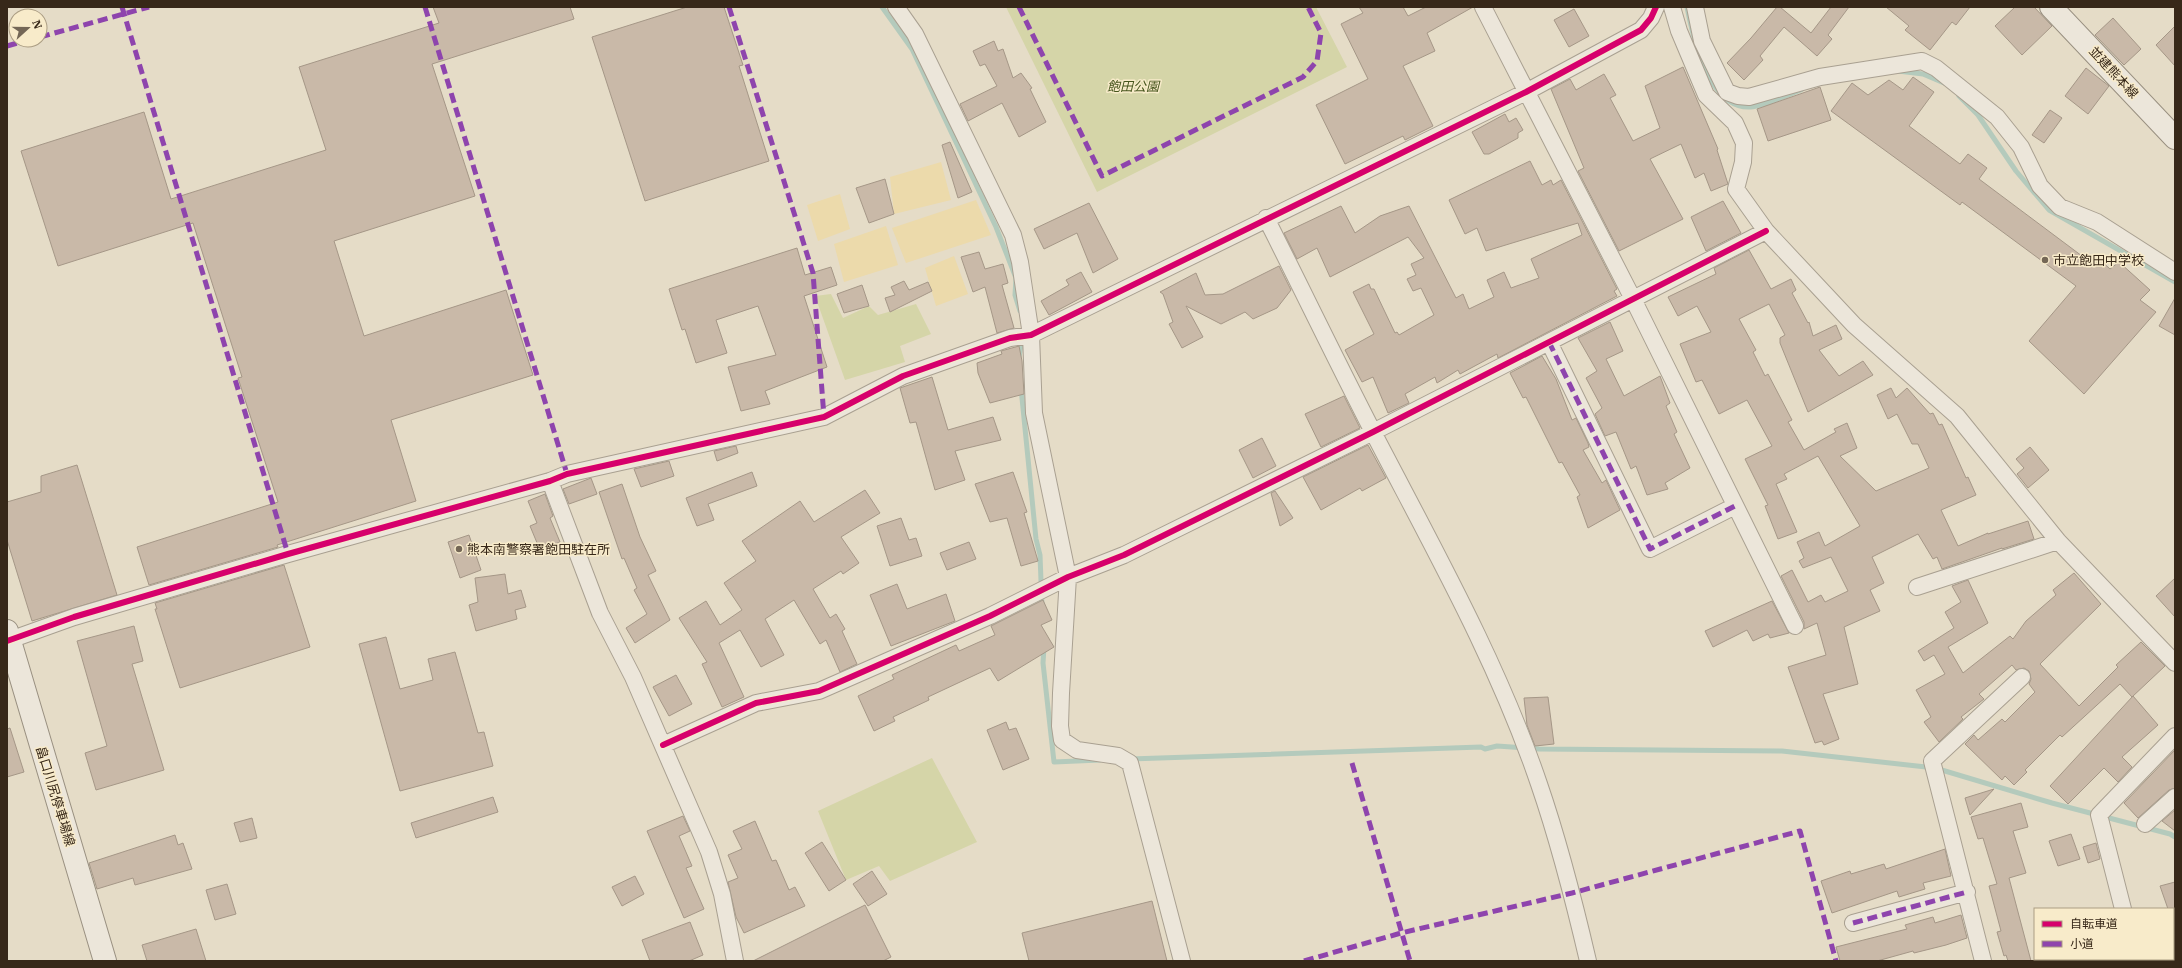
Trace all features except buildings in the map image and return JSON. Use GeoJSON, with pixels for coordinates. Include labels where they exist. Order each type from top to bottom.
{"type":"FeatureCollection","features":[{"type":"Feature","properties":{"kind":"main road","name":"並建熊本線"},"geometry":{"type":"LineString","coordinates":[[2051,7],[2175,138]]}},
{"type":"Feature","properties":{"kind":"main road","name":"畠口川尻停車場線"},"geometry":{"type":"LineString","coordinates":[[8,638],[105,961]]}},
{"type":"Feature","properties":{"kind":"street"},"geometry":{"type":"LineString","coordinates":[[896,7],[915,34],[1013,235],[1020,262],[1031,335],[1034,413],[1068,577],[1060,720],[1062,740],[1077,750],[1118,756],[1130,763],[1182,961]]}},
{"type":"Feature","properties":{"kind":"street"},"geometry":{"type":"LineString","coordinates":[[1483,7],[1633,299],[1794,626]]}},
{"type":"Feature","properties":{"kind":"street"},"geometry":{"type":"LineString","coordinates":[[8,638],[296,552],[550,481],[567,474],[824,417],[903,376],[1010,338],[1031,335],[1144,281],[1266,218],[1526,92],[1641,30],[1651,18],[1656,7]]}},
{"type":"Feature","properties":{"kind":"street"},"geometry":{"type":"LineString","coordinates":[[1672,7],[1679,31],[1706,96],[1735,123],[1744,143],[1743,162],[1736,189],[1766,231],[1854,325],[1957,416],[2058,541],[2175,663]]}},
{"type":"Feature","properties":{"kind":"street"},"geometry":{"type":"LineString","coordinates":[[1695,7],[1702,41],[1727,92],[1738,96],[1748,97],[1820,77],[1922,61],[1936,68],[1997,117],[2021,147],[2040,186],[2060,207],[2097,222],[2175,272]]}},
{"type":"Feature","properties":{"kind":"street"},"geometry":{"type":"LineString","coordinates":[[1266,218],[1373,432],[1469,615],[1518,726],[1540,784],[1568,878],[1588,961]]}},
{"type":"Feature","properties":{"kind":"street"},"geometry":{"type":"LineString","coordinates":[[663,745],[756,703],[819,691],[990,616],[1068,577],[1124,555],[1373,432],[1766,231]]}},
{"type":"Feature","properties":{"kind":"street"},"geometry":{"type":"LineString","coordinates":[[1549,342],[1650,549],[1735,506]]}},
{"type":"Feature","properties":{"kind":"street"},"geometry":{"type":"LineString","coordinates":[[550,481],[600,613],[633,677],[709,852],[722,894],[735,961]]}},
{"type":"Feature","properties":{"kind":"street"},"geometry":{"type":"LineString","coordinates":[[1916,587],[2058,541]]}},
{"type":"Feature","properties":{"kind":"street"},"geometry":{"type":"LineString","coordinates":[[1984,961],[1932,761],[2022,676]]}},
{"type":"Feature","properties":{"kind":"street"},"geometry":{"type":"LineString","coordinates":[[2123,908],[2099,815],[2175,736]]}},
{"type":"Feature","properties":{"kind":"street"},"geometry":{"type":"LineString","coordinates":[[2145,824],[2175,797]]}},
{"type":"Feature","properties":{"kind":"street"},"geometry":{"type":"LineString","coordinates":[[1853,923],[1967,892]]}},
{"type":"Feature","properties":{"kind":"green space","name":"飽田公園"},"geometry":{"type":"Polygon","coordinates":[[[1006,7],[1316,7],[1347,67],[1097,192],[1006,7]]]}},
{"type":"Feature","properties":{"kind":"green space"},"geometry":{"type":"Polygon","coordinates":[[[831,294],[843,318],[869,306],[878,315],[916,304],[931,334],[900,346],[905,362],[845,380],[815,296],[831,294]]]}},
{"type":"Feature","properties":{"kind":"green space"},"geometry":{"type":"Polygon","coordinates":[[[932,758],[977,842],[890,881],[879,866],[846,880],[818,811],[932,758]]]}},
{"type":"Feature","properties":{"kind":"sand"},"geometry":{"type":"Polygon","coordinates":[[[941,162],[951,200],[894,214],[890,177],[941,162]]]}},
{"type":"Feature","properties":{"kind":"sand"},"geometry":{"type":"Polygon","coordinates":[[[840,194],[850,229],[818,241],[807,205],[840,194]]]}},
{"type":"Feature","properties":{"kind":"sand"},"geometry":{"type":"Polygon","coordinates":[[[976,200],[991,235],[906,263],[892,228],[976,200]]]}},
{"type":"Feature","properties":{"kind":"sand"},"geometry":{"type":"Polygon","coordinates":[[[886,226],[898,265],[844,282],[834,244],[886,226]]]}},
{"type":"Feature","properties":{"kind":"sand"},"geometry":{"type":"Polygon","coordinates":[[[954,256],[968,294],[936,306],[925,268],[954,256]]]}},
{"type":"Feature","properties":{"kind":"waterway"},"geometry":{"type":"LineString","coordinates":[[882,7],[912,49],[996,227],[1016,278],[1015,295],[1020,311]]}},
{"type":"Feature","properties":{"kind":"waterway"},"geometry":{"type":"LineString","coordinates":[[1687,7],[1699,53],[1714,85],[1724,97],[1736,105],[1751,107],[1801,90]]}},
{"type":"Feature","properties":{"kind":"waterway"},"geometry":{"type":"LineString","coordinates":[[1898,71],[1923,74],[1944,83]]}},
{"type":"Feature","properties":{"kind":"waterway"},"geometry":{"type":"LineString","coordinates":[[1959,96],[1978,115],[2016,171],[2049,210],[2175,282]]}},
{"type":"Feature","properties":{"kind":"waterway"},"geometry":{"type":"LineString","coordinates":[[1019,357],[1022,339]]}},
{"type":"Feature","properties":{"kind":"waterway"},"geometry":{"type":"LineString","coordinates":[[1021,388],[1036,539],[1040,555],[1042,607]]}},
{"type":"Feature","properties":{"kind":"waterway"},"geometry":{"type":"LineString","coordinates":[[1044,647],[1043,663],[1054,762],[1100,760]]}},
{"type":"Feature","properties":{"kind":"waterway"},"geometry":{"type":"LineString","coordinates":[[1130,759],[1481,747],[1485,749],[1497,746],[1539,749],[1782,751],[1935,768],[2052,803],[2170,834],[2175,837]]}},
{"type":"Feature","properties":{"kind":"marked path"},"geometry":{"type":"LineString","coordinates":[[122,7],[288,554]]}},
{"type":"Feature","properties":{"kind":"marked path"},"geometry":{"type":"LineString","coordinates":[[48,35],[149,7]]}},
{"type":"Feature","properties":{"kind":"marked path"},"geometry":{"type":"LineString","coordinates":[[425,7],[567,474]]}},
{"type":"Feature","properties":{"kind":"marked path"},"geometry":{"type":"LineString","coordinates":[[729,7],[813,273],[824,417]]}},
{"type":"Feature","properties":{"kind":"marked path"},"geometry":{"type":"LineString","coordinates":[[1019,7],[1102,176],[1303,77],[1317,61],[1321,33],[1308,7]]}},
{"type":"Feature","properties":{"kind":"marked path"},"geometry":{"type":"LineString","coordinates":[[1549,342],[1650,549],[1735,506]]}},
{"type":"Feature","properties":{"kind":"marked path"},"geometry":{"type":"LineString","coordinates":[[1352,763],[1410,961]]}},
{"type":"Feature","properties":{"kind":"marked path"},"geometry":{"type":"LineString","coordinates":[[1304,961],[1401,933],[1572,893],[1800,831],[1836,961]]}},
{"type":"Feature","properties":{"kind":"marked path"},"geometry":{"type":"LineString","coordinates":[[1853,923],[1967,892]]}},
{"type":"Feature","properties":{"kind":"cycle path"},"geometry":{"type":"LineString","coordinates":[[7,641],[74,617],[288,554],[550,481],[567,474],[824,417],[903,376],[1010,338],[1031,335],[1526,92],[1641,30],[1651,18],[1656,7]]}},
{"type":"Feature","properties":{"kind":"cycle path"},"geometry":{"type":"LineString","coordinates":[[663,745],[756,703],[819,691],[990,616],[1068,577],[1124,555],[1373,432],[1766,231]]}},
{"type":"Feature","properties":{"kind":"place","name":"市立飽田中学校"},"geometry":{"type":"Point","coordinates":[2045,260]}},
{"type":"Feature","properties":{"kind":"place","name":"熊本南警察署飽田駐在所"},"geometry":{"type":"Point","coordinates":[459,549]}}]}
